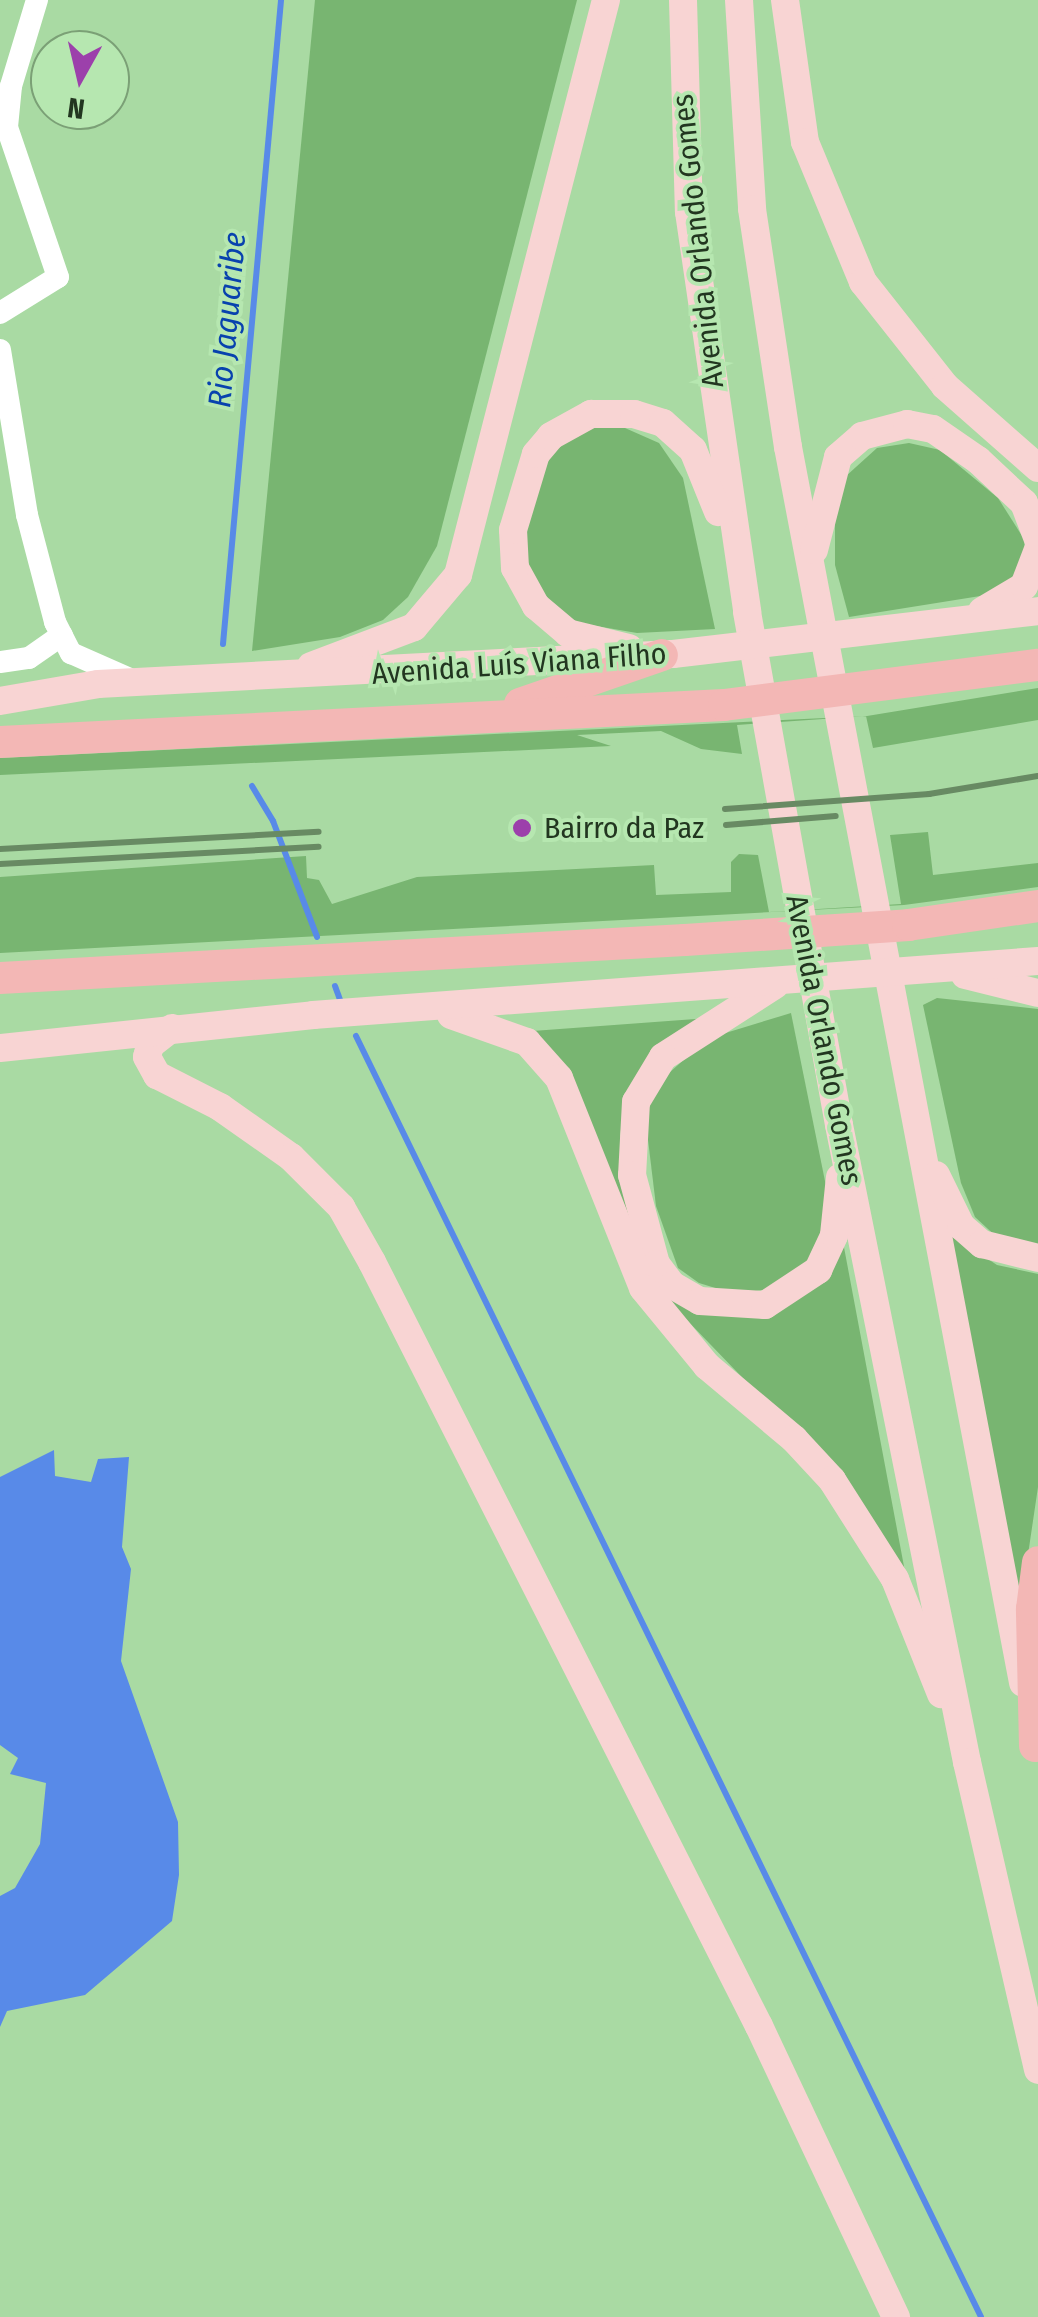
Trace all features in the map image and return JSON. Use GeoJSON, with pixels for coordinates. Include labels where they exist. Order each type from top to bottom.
{"type":"FeatureCollection","features":[{"type":"Feature","properties":{"kind":"highway"},"geometry":{"type":"LineString","coordinates":[[481,717],[668,655]]}},
{"type":"Feature","properties":{"kind":"highway","name":"Avenida Luís Viana Filho"},"geometry":{"type":"LineString","coordinates":[[0,742],[724,705],[888,689],[1038,666]]}},
{"type":"Feature","properties":{"kind":"highway"},"geometry":{"type":"LineString","coordinates":[[0,978],[380,959],[908,925],[1038,906]]}},
{"type":"Feature","properties":{"kind":"highway"},"geometry":{"type":"LineString","coordinates":[[1037,1754],[1032,1609],[1038,1562]]}},
{"type":"Feature","properties":{"kind":"main road"},"geometry":{"type":"LineString","coordinates":[[254,677],[352,655],[396,637],[433,612],[458,575],[606,0]]}},
{"type":"Feature","properties":{"kind":"main road","name":"Avenida Orlando Gomes"},"geometry":{"type":"LineString","coordinates":[[683,0],[690,212],[747,612],[817,1013],[967,1762],[1038,2070]]}},
{"type":"Feature","properties":{"kind":"main road","name":"Avenida Orlando Gomes"},"geometry":{"type":"LineString","coordinates":[[739,0],[752,209],[812,566],[1037,1754]]}},
{"type":"Feature","properties":{"kind":"main road"},"geometry":{"type":"LineString","coordinates":[[785,0],[805,142],[863,282],[945,386],[1038,468]]}},
{"type":"Feature","properties":{"kind":"main road"},"geometry":{"type":"LineString","coordinates":[[668,655],[568,633],[525,590],[514,568],[513,530],[526,474],[551,436],[591,414],[615,411],[677,433],[707,479],[742,580]]}},
{"type":"Feature","properties":{"kind":"main road"},"geometry":{"type":"LineString","coordinates":[[812,566],[823,496],[838,458],[862,436],[890,426],[933,430],[964,448],[1024,503],[1038,540]]}},
{"type":"Feature","properties":{"kind":"main road"},"geometry":{"type":"LineString","coordinates":[[944,626],[1010,598],[1024,586],[1038,550]]}},
{"type":"Feature","properties":{"kind":"main road","name":"Avenida Luís Viana Filho"},"geometry":{"type":"LineString","coordinates":[[0,701],[140,682],[668,655],[944,626],[1038,611]]}},
{"type":"Feature","properties":{"kind":"main road"},"geometry":{"type":"LineString","coordinates":[[0,1048],[313,1015],[421,1010],[1038,961]]}},
{"type":"Feature","properties":{"kind":"main road"},"geometry":{"type":"LineString","coordinates":[[939,969],[1038,993]]}},
{"type":"Feature","properties":{"kind":"main road"},"geometry":{"type":"LineString","coordinates":[[780,982],[664,1058],[636,1102],[632,1175],[642,1227],[672,1285],[700,1302],[765,1305],[818,1270],[834,1235],[840,1196],[840,1125]]}},
{"type":"Feature","properties":{"kind":"main road"},"geometry":{"type":"LineString","coordinates":[[421,1010],[502,1029],[527,1042],[559,1078],[643,1288],[708,1366],[794,1439],[863,1523],[894,1579],[967,1762]]}},
{"type":"Feature","properties":{"kind":"main road"},"geometry":{"type":"LineString","coordinates":[[172,1028],[150,1045],[147,1057],[157,1076],[220,1107],[291,1157],[341,1207],[372,1262],[751,2008],[896,2317]]}},
{"type":"Feature","properties":{"kind":"main road"},"geometry":{"type":"LineString","coordinates":[[911,1102],[961,1226],[1003,1254],[1038,1258]]}},
{"type":"Feature","properties":{"kind":"street"},"geometry":{"type":"LineString","coordinates":[[0,313],[58,277],[7,127],[11,86],[36,0]]}},
{"type":"Feature","properties":{"kind":"street"},"geometry":{"type":"LineString","coordinates":[[0,350],[26,515],[67,644],[56,691]]}},
{"type":"Feature","properties":{"kind":"street"},"geometry":{"type":"LineString","coordinates":[[0,662],[29,658],[67,644],[140,682]]}},
{"type":"Feature","properties":{"kind":"green space"},"geometry":{"type":"Polygon","coordinates":[[[315,0],[577,0],[437,546],[408,597],[383,620],[340,637],[252,651],[315,0]]]}},
{"type":"Feature","properties":{"kind":"green space"},"geometry":{"type":"Polygon","coordinates":[[[585,428],[625,428],[659,443],[683,478],[715,629],[637,633],[561,620],[536,596],[519,525],[551,447],[585,428]]]}},
{"type":"Feature","properties":{"kind":"green space"},"geometry":{"type":"Polygon","coordinates":[[[909,443],[940,450],[998,498],[1024,539],[1026,560],[1018,580],[999,593],[849,617],[835,565],[835,486],[877,448],[909,443]]]}},
{"type":"Feature","properties":{"kind":"green space"},"geometry":{"type":"Polygon","coordinates":[[[1038,688],[1038,720],[873,748],[866,716],[1038,688]]]}},
{"type":"Feature","properties":{"kind":"green space"},"geometry":{"type":"Polygon","coordinates":[[[864,716],[737,725],[742,754],[701,749],[661,731],[577,735],[611,746],[0,775],[0,758],[864,716]]]}},
{"type":"Feature","properties":{"kind":"green space"},"geometry":{"type":"Polygon","coordinates":[[[928,832],[933,875],[1038,863],[1038,887],[904,905],[0,953],[0,877],[306,856],[307,878],[319,880],[332,904],[417,877],[654,865],[656,895],[731,892],[731,862],[739,854],[758,855],[769,912],[901,904],[890,835],[928,832]]]}},
{"type":"Feature","properties":{"kind":"green space"},"geometry":{"type":"Polygon","coordinates":[[[937,998],[1038,1009],[1038,1249],[1001,1241],[975,1217],[961,1183],[923,1005],[937,998]]]}},
{"type":"Feature","properties":{"kind":"green space"},"geometry":{"type":"Polygon","coordinates":[[[791,1013],[826,1186],[821,1232],[805,1266],[776,1288],[735,1294],[699,1283],[678,1268],[656,1206],[645,1115],[661,1080],[687,1057],[719,1035],[791,1013]]]}},
{"type":"Feature","properties":{"kind":"green space"},"geometry":{"type":"Polygon","coordinates":[[[709,1018],[641,1069],[625,1104],[620,1136],[643,1253],[672,1294],[701,1310],[741,1316],[793,1303],[816,1284],[843,1242],[909,1593],[889,1549],[843,1482],[655,1287],[636,1253],[581,1098],[558,1059],[519,1032],[709,1018]]]}},
{"type":"Feature","properties":{"kind":"green space"},"geometry":{"type":"Polygon","coordinates":[[[950,1234],[997,1265],[1038,1274],[1038,1487],[1021,1602],[950,1234]]]}},
{"type":"Feature","properties":{"kind":"water"},"geometry":{"type":"Polygon","coordinates":[[[54,1450],[55,1476],[91,1482],[98,1459],[129,1457],[122,1547],[131,1569],[121,1661],[178,1822],[179,1875],[172,1921],[85,1995],[7,2011],[0,2027],[0,1896],[15,1888],[40,1844],[46,1783],[10,1774],[18,1758],[0,1745],[0,1477],[54,1450]]]}},
{"type":"Feature","properties":{"kind":"waterway","name":"Rio Jaguaribe"},"geometry":{"type":"LineString","coordinates":[[223,644],[281,0]]}},
{"type":"Feature","properties":{"kind":"waterway"},"geometry":{"type":"LineString","coordinates":[[252,786],[273,821],[317,937]]}},
{"type":"Feature","properties":{"kind":"waterway"},"geometry":{"type":"LineString","coordinates":[[335,986],[340,1000]]}},
{"type":"Feature","properties":{"kind":"waterway"},"geometry":{"type":"LineString","coordinates":[[356,1036],[981,2317]]}},
{"type":"Feature","properties":{"kind":"railway"},"geometry":{"type":"LineString","coordinates":[[725,809],[929,794],[1038,776]]}},
{"type":"Feature","properties":{"kind":"railway"},"geometry":{"type":"LineString","coordinates":[[726,825],[836,816]]}},
{"type":"Feature","properties":{"kind":"railway"},"geometry":{"type":"LineString","coordinates":[[0,849],[319,832]]}},
{"type":"Feature","properties":{"kind":"railway"},"geometry":{"type":"LineString","coordinates":[[0,864],[319,847]]}},
{"type":"Feature","properties":{"kind":"place","name":"Bairro da Paz"},"geometry":{"type":"Point","coordinates":[522,828]}}]}
